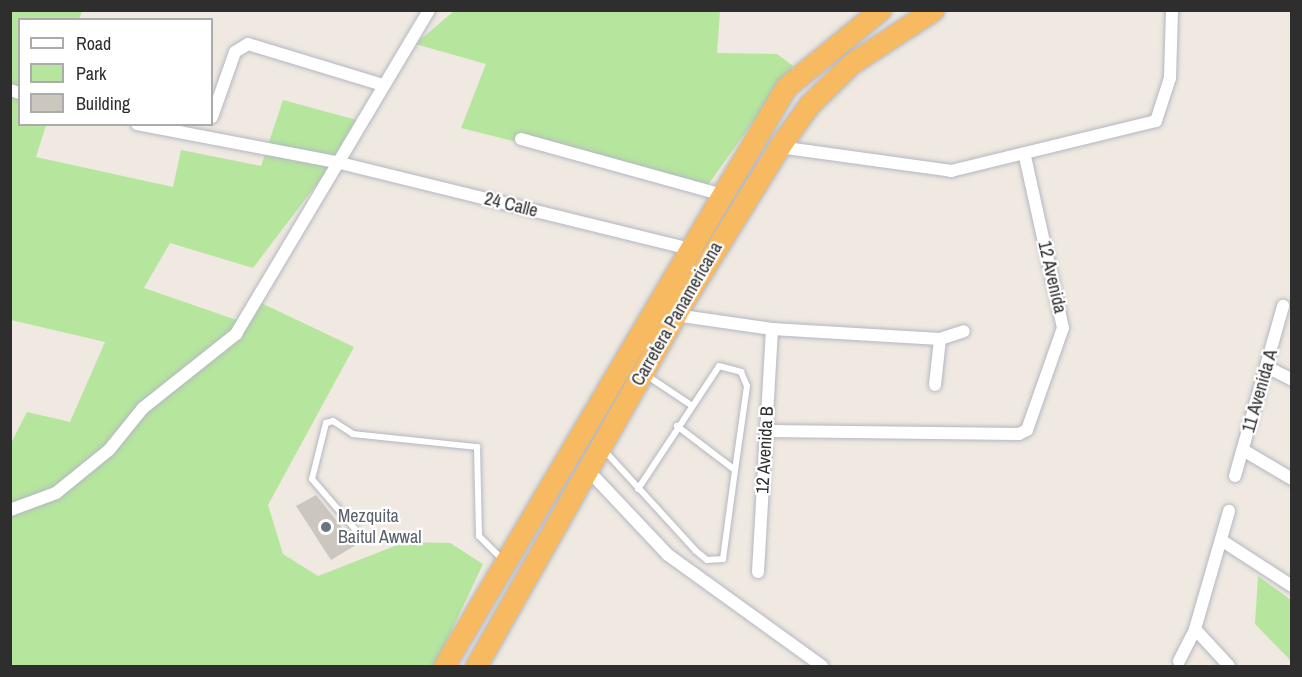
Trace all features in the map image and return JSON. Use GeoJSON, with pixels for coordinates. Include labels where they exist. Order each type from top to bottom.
{"type":"FeatureCollection","features":[{"type":"Feature","properties":{"kind":"highway","name":"Carretera Panamericana"},"geometry":{"type":"LineString","coordinates":[[476,666],[675,315],[779,147],[809,105],[852,63],[933,10]]}},
{"type":"Feature","properties":{"kind":"highway","name":"Carretera Panamericana"},"geometry":{"type":"LineString","coordinates":[[444,666],[718,194],[786,87],[865,14]]}},
{"type":"Feature","properties":{"kind":"street"},"geometry":{"type":"LineString","coordinates":[[10,510],[56,493],[109,450],[143,408],[236,334],[336,162],[429,10]]}},
{"type":"Feature","properties":{"kind":"street"},"geometry":{"type":"LineString","coordinates":[[779,147],[951,171],[1025,156],[1156,121],[1170,78],[1172,10]]}},
{"type":"Feature","properties":{"kind":"street"},"geometry":{"type":"LineString","coordinates":[[213,114],[235,52],[248,44],[383,85]]}},
{"type":"Feature","properties":{"kind":"street","name":"24 Calle"},"geometry":{"type":"LineString","coordinates":[[146,126],[204,139],[336,162],[687,248]]}},
{"type":"Feature","properties":{"kind":"street"},"geometry":{"type":"LineString","coordinates":[[204,139],[208,126]]}},
{"type":"Feature","properties":{"kind":"street"},"geometry":{"type":"LineString","coordinates":[[521,139],[718,194]]}},
{"type":"Feature","properties":{"kind":"street","name":"12 Avenida"},"geometry":{"type":"LineString","coordinates":[[766,431],[1019,434],[1026,429],[1063,328],[1025,156]]}},
{"type":"Feature","properties":{"kind":"street","name":"11 Avenida A"},"geometry":{"type":"LineString","coordinates":[[1235,476],[1283,306]]}},
{"type":"Feature","properties":{"kind":"street"},"geometry":{"type":"LineString","coordinates":[[675,315],[772,329],[940,339],[964,331]]}},
{"type":"Feature","properties":{"kind":"street","name":"12 Avenida B"},"geometry":{"type":"LineString","coordinates":[[758,572],[772,329]]}},
{"type":"Feature","properties":{"kind":"street"},"geometry":{"type":"LineString","coordinates":[[935,384],[940,339]]}},
{"type":"Feature","properties":{"kind":"street"},"geometry":{"type":"LineString","coordinates":[[1267,367],[1292,380]]}},
{"type":"Feature","properties":{"kind":"street"},"geometry":{"type":"LineString","coordinates":[[1243,450],[1292,480]]}},
{"type":"Feature","properties":{"kind":"street"},"geometry":{"type":"LineString","coordinates":[[587,469],[668,555],[822,666]]}},
{"type":"Feature","properties":{"kind":"street"},"geometry":{"type":"LineString","coordinates":[[1179,661],[1196,629],[1229,511]]}},
{"type":"Feature","properties":{"kind":"street"},"geometry":{"type":"LineString","coordinates":[[1221,540],[1292,586]]}},
{"type":"Feature","properties":{"kind":"street"},"geometry":{"type":"LineString","coordinates":[[1196,629],[1229,666]]}},
{"type":"Feature","properties":{"kind":"lane"},"geometry":{"type":"LineString","coordinates":[[601,446],[638,489],[696,551],[715,561],[728,549],[735,470],[747,386],[741,372],[719,366],[677,426],[638,489]]}},
{"type":"Feature","properties":{"kind":"lane"},"geometry":{"type":"LineString","coordinates":[[642,373],[691,405]]}},
{"type":"Feature","properties":{"kind":"lane"},"geometry":{"type":"LineString","coordinates":[[355,528],[312,479],[326,423],[333,421],[353,434],[477,447],[479,536],[503,561]]}},
{"type":"Feature","properties":{"kind":"lane"},"geometry":{"type":"LineString","coordinates":[[677,426],[735,470]]}},
{"type":"Feature","properties":{"kind":"green space"},"geometry":{"type":"Polygon","coordinates":[[[11,11],[82,11],[79,18],[18,18],[18,126],[46,126],[36,157],[173,187],[181,150],[261,166],[283,100],[364,122],[253,268],[170,243],[144,288],[248,324],[259,302],[354,347],[268,505],[283,554],[318,576],[405,542],[450,543],[483,564],[435,666],[11,666],[11,443],[27,412],[70,422],[105,342],[11,320],[11,11]]]}},
{"type":"Feature","properties":{"kind":"green space"},"geometry":{"type":"Polygon","coordinates":[[[454,11],[720,11],[717,53],[777,54],[793,66],[705,189],[461,128],[486,64],[415,44],[454,11]]]}},
{"type":"Feature","properties":{"kind":"green space"},"geometry":{"type":"Polygon","coordinates":[[[1258,576],[1291,600],[1291,661],[1255,624],[1258,576]]]}},
{"type":"Feature","properties":{"kind":"building","name":"Mezquita Baitul Awwal"},"geometry":{"type":"Polygon","coordinates":[[[316,495],[356,545],[331,560],[296,506],[316,495]]]}},
{"type":"Feature","properties":{"kind":"place","name":"Mezquita Baitul Awwal"},"geometry":{"type":"Point","coordinates":[326,527]}}]}
